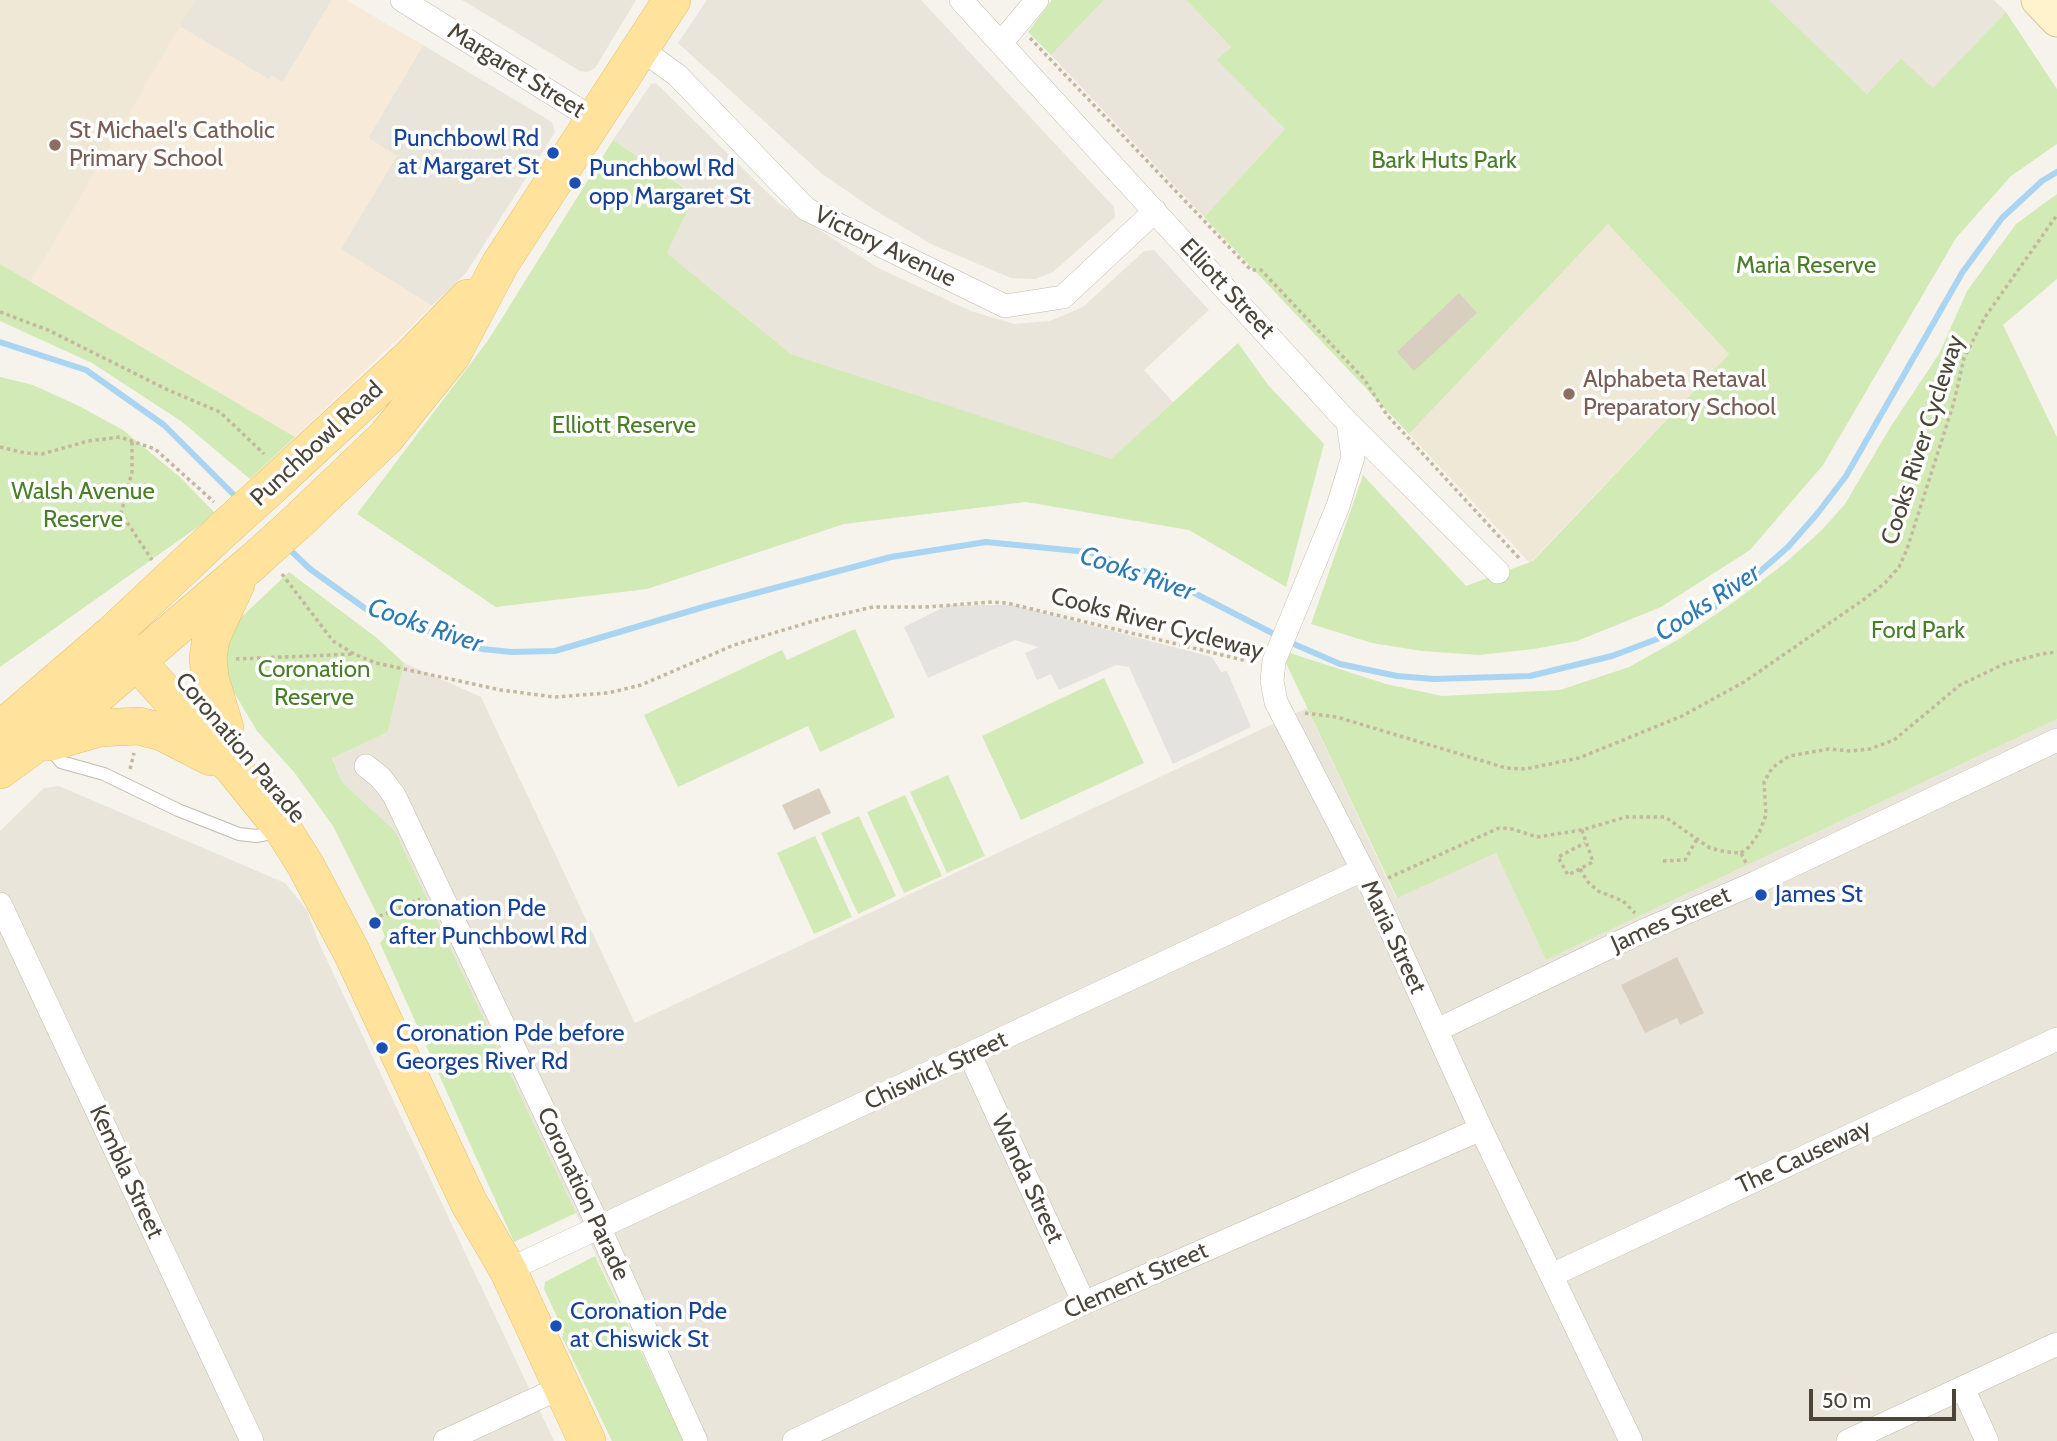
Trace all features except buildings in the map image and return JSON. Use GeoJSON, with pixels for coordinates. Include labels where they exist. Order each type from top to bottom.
{"type":"FeatureCollection","features":[{"type":"Feature","properties":{"kind":"main road","name":"Punchbowl Road"},"geometry":{"type":"LineString","coordinates":[[16,749],[67,721],[154,647],[260,568],[296,523],[386,437],[452,355],[500,264],[672,0]]}},
{"type":"Feature","properties":{"kind":"main road"},"geometry":{"type":"LineString","coordinates":[[2038,0],[2057,20]]}},
{"type":"Feature","properties":{"kind":"main road","name":"Punchbowl Road"},"geometry":{"type":"LineString","coordinates":[[16,749],[120,626],[223,518],[267,474],[411,357],[500,264]]}},
{"type":"Feature","properties":{"kind":"main road"},"geometry":{"type":"LineString","coordinates":[[225,728],[210,678],[208,658],[211,638],[219,620],[260,568]]}},
{"type":"Feature","properties":{"kind":"main road","name":"Coronation Parade"},"geometry":{"type":"LineString","coordinates":[[120,626],[154,647],[277,784],[296,810],[327,863],[376,959],[481,1191],[508,1270]]}},
{"type":"Feature","properties":{"kind":"main road","name":"Coronation Parade"},"geometry":{"type":"LineString","coordinates":[[154,647],[234,769],[284,831],[326,900],[469,1203],[508,1270],[587,1441]]}},
{"type":"Feature","properties":{"kind":"main road"},"geometry":{"type":"LineString","coordinates":[[16,749],[99,728],[139,726],[162,732],[234,769]]}},
{"type":"Feature","properties":{"kind":"street","name":"Margaret Street"},"geometry":{"type":"LineString","coordinates":[[402,0],[595,120]]}},
{"type":"Feature","properties":{"kind":"street","name":"Elliott Street"},"geometry":{"type":"LineString","coordinates":[[961,0],[1349,423],[1498,572]]}},
{"type":"Feature","properties":{"kind":"street"},"geometry":{"type":"LineString","coordinates":[[1001,43],[1037,0]]}},
{"type":"Feature","properties":{"kind":"street","name":"Victory Avenue"},"geometry":{"type":"LineString","coordinates":[[641,49],[677,75],[806,209],[1005,306],[1063,297],[1155,211]]}},
{"type":"Feature","properties":{"kind":"street"},"geometry":{"type":"LineString","coordinates":[[1273,667],[1338,506],[1353,457],[1349,423]]}},
{"type":"Feature","properties":{"kind":"street","name":"Maria Street"},"geometry":{"type":"LineString","coordinates":[[1273,667],[1276,702],[1367,878],[1481,1129],[1631,1441]]}},
{"type":"Feature","properties":{"kind":"street","name":"James Street"},"geometry":{"type":"LineString","coordinates":[[1437,1030],[1643,931],[1755,883],[2057,740]]}},
{"type":"Feature","properties":{"kind":"street","name":"Coronation Parade"},"geometry":{"type":"LineString","coordinates":[[366,766],[380,777],[394,795],[599,1227],[696,1441]]}},
{"type":"Feature","properties":{"kind":"street","name":"Chiswick Street"},"geometry":{"type":"LineString","coordinates":[[508,1270],[970,1055],[1367,878]]}},
{"type":"Feature","properties":{"kind":"street","name":"Kembla Street"},"geometry":{"type":"LineString","coordinates":[[0,904],[252,1441]]}},
{"type":"Feature","properties":{"kind":"street","name":"The Causeway"},"geometry":{"type":"LineString","coordinates":[[1552,1275],[2057,1039]]}},
{"type":"Feature","properties":{"kind":"street","name":"Wanda Street"},"geometry":{"type":"LineString","coordinates":[[970,1055],[1084,1303]]}},
{"type":"Feature","properties":{"kind":"street","name":"Clement Street"},"geometry":{"type":"LineString","coordinates":[[794,1441],[1084,1303],[1481,1129]]}},
{"type":"Feature","properties":{"kind":"street"},"geometry":{"type":"LineString","coordinates":[[1848,1441],[2057,1344]]}},
{"type":"Feature","properties":{"kind":"street"},"geometry":{"type":"LineString","coordinates":[[445,1441],[562,1387]]}},
{"type":"Feature","properties":{"kind":"street"},"geometry":{"type":"LineString","coordinates":[[1963,1388],[1987,1441]]}},
{"type":"Feature","properties":{"kind":"lane","name":"Coronation Parade"},"geometry":{"type":"LineString","coordinates":[[16,749],[104,774],[178,810],[239,834],[256,836],[284,831]]}},
{"type":"Feature","properties":{"kind":"path"},"geometry":{"type":"LineString","coordinates":[[1028,37],[1251,270],[1261,270],[1364,379],[1387,415],[1519,558]]}},
{"type":"Feature","properties":{"kind":"path","name":"Cooks River Cycleway"},"geometry":{"type":"LineString","coordinates":[[1304,713],[1336,717],[1506,768],[1525,769],[1592,753],[1682,716],[1744,682],[1863,600],[1885,583],[1899,567],[1950,414],[1964,358],[1985,317],[2057,215]]}},
{"type":"Feature","properties":{"kind":"path"},"geometry":{"type":"LineString","coordinates":[[2050,223],[2057,221]]}},
{"type":"Feature","properties":{"kind":"path"},"geometry":{"type":"LineString","coordinates":[[0,312],[48,330],[168,390],[220,412],[267,474]]}},
{"type":"Feature","properties":{"kind":"path"},"geometry":{"type":"LineString","coordinates":[[0,447],[42,454],[110,436],[120,437],[155,449],[223,518]]}},
{"type":"Feature","properties":{"kind":"path"},"geometry":{"type":"LineString","coordinates":[[132,441],[132,472],[121,513],[153,562]]}},
{"type":"Feature","properties":{"kind":"path","name":"Cooks River Cycleway"},"geometry":{"type":"LineString","coordinates":[[260,568],[333,641],[354,654],[376,663],[501,690],[554,697],[588,696],[642,685],[734,645],[873,607],[925,607],[992,602],[1273,667]]}},
{"type":"Feature","properties":{"kind":"path"},"geometry":{"type":"LineString","coordinates":[[1741,853],[1759,833],[1766,815],[1765,782],[1772,768],[1789,756],[1829,749],[1870,749],[1894,740],[1960,685],[2004,664],[2041,653],[2057,652]]}},
{"type":"Feature","properties":{"kind":"path"},"geometry":{"type":"LineString","coordinates":[[232,659],[354,654]]}},
{"type":"Feature","properties":{"kind":"path"},"geometry":{"type":"LineString","coordinates":[[125,785],[135,746]]}},
{"type":"Feature","properties":{"kind":"path"},"geometry":{"type":"LineString","coordinates":[[1367,878],[1499,828],[1537,837],[1582,830],[1626,817],[1665,817],[1710,848],[1741,853]]}},
{"type":"Feature","properties":{"kind":"path"},"geometry":{"type":"LineString","coordinates":[[1582,830],[1593,862],[1568,874],[1558,857],[1586,843]]}},
{"type":"Feature","properties":{"kind":"path"},"geometry":{"type":"LineString","coordinates":[[1663,861],[1685,860],[1698,839]]}},
{"type":"Feature","properties":{"kind":"path"},"geometry":{"type":"LineString","coordinates":[[1741,853],[1755,883]]}},
{"type":"Feature","properties":{"kind":"path"},"geometry":{"type":"LineString","coordinates":[[1580,868],[1588,882],[1598,891],[1623,901],[1632,909],[1643,931]]}},
{"type":"Feature","properties":{"kind":"path"},"geometry":{"type":"LineString","coordinates":[[373,919],[428,895]]}},
{"type":"Feature","properties":{"kind":"shaded area","name":"St Michael's Catholic Primary School"},"geometry":{"type":"Polygon","coordinates":[[[0,0],[195,0],[31,282],[0,264],[0,0]]]}},
{"type":"Feature","properties":{"kind":"shaded area"},"geometry":{"type":"Polygon","coordinates":[[[195,0],[332,0],[283,82],[271,76],[270,80],[179,26],[195,0]]]}},
{"type":"Feature","properties":{"kind":"shaded area"},"geometry":{"type":"Polygon","coordinates":[[[332,0],[346,0],[423,45],[368,138],[397,156],[341,249],[432,306],[295,437],[31,282],[179,26],[269,79],[272,76],[283,82],[332,0]]]}},
{"type":"Feature","properties":{"kind":"shaded area"},"geometry":{"type":"Polygon","coordinates":[[[462,0],[636,0],[595,68],[587,72],[580,71],[462,0]]]}},
{"type":"Feature","properties":{"kind":"shaded area"},"geometry":{"type":"Polygon","coordinates":[[[707,0],[921,0],[1114,207],[1115,217],[1053,272],[1035,279],[1011,278],[931,244],[821,173],[678,43],[707,0]]]}},
{"type":"Feature","properties":{"kind":"shaded area"},"geometry":{"type":"Polygon","coordinates":[[[1104,0],[1186,0],[1231,47],[1218,61],[1285,129],[1204,217],[1051,55],[1104,0]]]}},
{"type":"Feature","properties":{"kind":"shaded area"},"geometry":{"type":"Polygon","coordinates":[[[1769,0],[1994,0],[2006,12],[1933,89],[1867,94],[1769,0]]]}},
{"type":"Feature","properties":{"kind":"shaded area"},"geometry":{"type":"Polygon","coordinates":[[[423,45],[552,122],[555,132],[466,273],[432,306],[340,249],[396,156],[368,138],[423,45]]]}},
{"type":"Feature","properties":{"kind":"shaded area"},"geometry":{"type":"Polygon","coordinates":[[[656,83],[778,203],[878,268],[971,311],[1014,324],[1050,321],[1083,307],[1144,251],[1154,250],[1209,310],[1144,370],[1173,402],[1111,460],[791,354],[667,253],[695,194],[613,140],[651,84],[656,83]]]}},
{"type":"Feature","properties":{"kind":"shaded area","name":"Alphabeta Retaval Preparatory School"},"geometry":{"type":"Polygon","coordinates":[[[1608,224],[1729,354],[1530,563],[1409,434],[1608,224]]]}},
{"type":"Feature","properties":{"kind":"shaded area"},"geometry":{"type":"Polygon","coordinates":[[[948,605],[1013,605],[1212,657],[1221,672],[1227,671],[1251,727],[1173,764],[1129,667],[1116,665],[1059,690],[1051,674],[1037,680],[1025,653],[1038,647],[1015,640],[928,678],[904,627],[948,605]]]}},
{"type":"Feature","properties":{"kind":"shaded area"},"geometry":{"type":"Polygon","coordinates":[[[404,663],[481,697],[635,1023],[1307,708],[1396,898],[1496,853],[1546,960],[2057,719],[2057,1441],[684,1441],[395,831],[342,782],[332,757],[388,732],[404,663]]]}},
{"type":"Feature","properties":{"kind":"shaded area"},"geometry":{"type":"Polygon","coordinates":[[[59,786],[285,883],[307,910],[318,941],[554,1441],[0,1441],[0,831],[44,788],[59,786]]]}},
{"type":"Feature","properties":{"kind":"green space"},"geometry":{"type":"Polygon","coordinates":[[[1052,0],[1104,0],[1051,55],[1028,32],[1052,0]]]}},
{"type":"Feature","properties":{"kind":"green space"},"geometry":{"type":"Polygon","coordinates":[[[1186,0],[1769,0],[1867,94],[1901,59],[1933,88],[2006,12],[2057,89],[2057,144],[2011,176],[1956,238],[1823,465],[1750,550],[1661,607],[1577,641],[1479,655],[1422,651],[1372,643],[1311,624],[1363,475],[1466,586],[1533,561],[1729,354],[1608,224],[1409,434],[1204,217],[1285,129],[1217,60],[1231,47],[1186,0]]]}},
{"type":"Feature","properties":{"kind":"green space","name":"Elliott Reserve"},"geometry":{"type":"Polygon","coordinates":[[[613,140],[695,195],[667,253],[791,354],[1111,459],[1238,343],[1269,386],[1324,444],[1286,587],[1189,530],[1026,502],[844,524],[647,589],[496,607],[357,514],[489,339],[613,140]]]}},
{"type":"Feature","properties":{"kind":"green space","name":"Ford Park"},"geometry":{"type":"Polygon","coordinates":[[[2057,194],[2057,279],[2003,325],[2057,437],[2057,719],[1546,960],[1496,853],[1397,898],[1286,663],[1290,653],[1386,684],[1442,696],[1560,690],[1629,667],[1679,639],[1785,563],[1822,530],[1845,504],[1891,426],[1939,354],[1967,291],[2016,224],[2057,194]]]}},
{"type":"Feature","properties":{"kind":"green space"},"geometry":{"type":"Polygon","coordinates":[[[0,264],[295,437],[250,479],[181,421],[92,363],[0,321],[0,264]]]}},
{"type":"Feature","properties":{"kind":"green space","name":"Walsh Avenue Reserve"},"geometry":{"type":"Polygon","coordinates":[[[0,377],[33,385],[123,430],[181,478],[216,514],[0,667],[0,377]]]}},
{"type":"Feature","properties":{"kind":"green space","name":"Coronation Reserve"},"geometry":{"type":"Polygon","coordinates":[[[289,572],[377,638],[404,663],[388,732],[332,758],[342,782],[395,831],[576,1213],[514,1242],[380,943],[385,937],[375,910],[333,826],[294,772],[257,731],[226,679],[223,660],[231,627],[289,572]]]}},
{"type":"Feature","properties":{"kind":"green space"},"geometry":{"type":"Polygon","coordinates":[[[855,629],[895,717],[820,752],[808,726],[678,787],[644,715],[782,650],[787,660],[855,629]]]}},
{"type":"Feature","properties":{"kind":"green space"},"geometry":{"type":"Polygon","coordinates":[[[1104,678],[1144,763],[1021,820],[982,736],[1104,678]]]}},
{"type":"Feature","properties":{"kind":"green space"},"geometry":{"type":"Polygon","coordinates":[[[948,775],[985,856],[947,873],[910,792],[948,775]]]}},
{"type":"Feature","properties":{"kind":"green space"},"geometry":{"type":"Polygon","coordinates":[[[905,795],[942,876],[904,893],[867,812],[905,795]]]}},
{"type":"Feature","properties":{"kind":"green space"},"geometry":{"type":"Polygon","coordinates":[[[859,816],[896,896],[858,914],[821,833],[859,816]]]}},
{"type":"Feature","properties":{"kind":"green space"},"geometry":{"type":"Polygon","coordinates":[[[815,836],[852,917],[814,934],[777,853],[815,836]]]}},
{"type":"Feature","properties":{"kind":"green space"},"geometry":{"type":"Polygon","coordinates":[[[595,1256],[684,1441],[612,1441],[562,1337],[564,1332],[544,1289],[545,1282],[595,1256]]]}},
{"type":"Feature","properties":{"kind":"waterway","name":"Cooks River"},"geometry":{"type":"LineString","coordinates":[[1287,641],[1340,664],[1397,676],[1434,679],[1530,676],[1612,656],[1673,633],[1747,583],[1788,547],[1817,514],[1846,476],[1962,273],[2002,218],[2042,181],[2057,172]]}},
{"type":"Feature","properties":{"kind":"waterway","name":"Cooks River"},"geometry":{"type":"LineString","coordinates":[[0,342],[86,370],[164,425],[239,500]]}},
{"type":"Feature","properties":{"kind":"waterway","name":"Cooks River"},"geometry":{"type":"LineString","coordinates":[[287,547],[310,569],[373,614],[482,649],[511,652],[555,651],[707,606],[891,557],[986,542],[1088,552],[1165,578],[1278,636]]}},
{"type":"Feature","properties":{"kind":"place","name":"St Michael's Catholic Primary School"},"geometry":{"type":"Point","coordinates":[55,145]}},
{"type":"Feature","properties":{"kind":"place","name":"Punchbowl Rd at Margaret St"},"geometry":{"type":"Point","coordinates":[553,153]}},
{"type":"Feature","properties":{"kind":"place","name":"Punchbowl Rd opp Margaret St"},"geometry":{"type":"Point","coordinates":[575,183]}},
{"type":"Feature","properties":{"kind":"place","name":"Alphabeta Retaval Preparatory School"},"geometry":{"type":"Point","coordinates":[1569,394]}},
{"type":"Feature","properties":{"kind":"place","name":"James St"},"geometry":{"type":"Point","coordinates":[1761,895]}},
{"type":"Feature","properties":{"kind":"place","name":"Coronation Pde after Punchbowl Rd"},"geometry":{"type":"Point","coordinates":[375,923]}},
{"type":"Feature","properties":{"kind":"place","name":"Coronation Pde before Georges River Rd"},"geometry":{"type":"Point","coordinates":[382,1048]}},
{"type":"Feature","properties":{"kind":"place","name":"Coronation Pde at Chiswick St"},"geometry":{"type":"Point","coordinates":[556,1326]}},
{"type":"Feature","properties":{"kind":"park label","name":"Bark Huts Park"},"geometry":{"type":"Point","coordinates":[1444,161]}},
{"type":"Feature","properties":{"kind":"park label","name":"Maria Reserve"},"geometry":{"type":"Point","coordinates":[1806,266]}}]}
